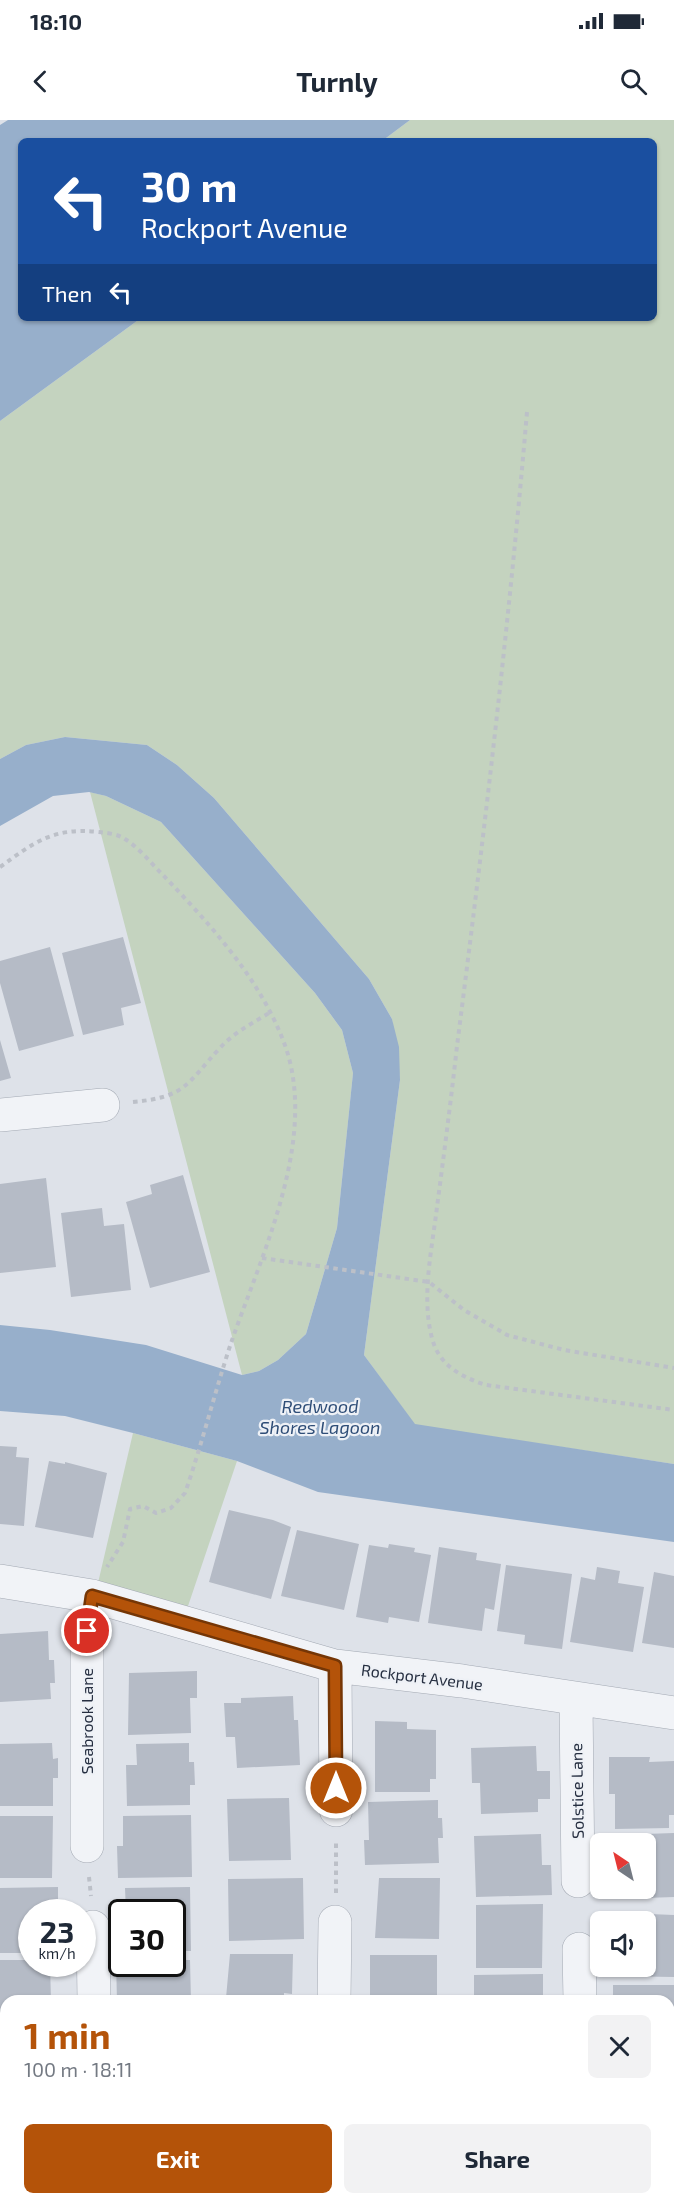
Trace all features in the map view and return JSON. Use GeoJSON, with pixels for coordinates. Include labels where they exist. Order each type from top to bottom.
{"type":"FeatureCollection","features":[{"type":"Feature","properties":{"kind":"street"},"geometry":{"type":"LineString","coordinates":[[0,1115],[103,1105]]}},
{"type":"Feature","properties":{"kind":"street","name":"Rockport Avenue"},"geometry":{"type":"LineString","coordinates":[[0,1581],[92,1596],[335,1666],[462,1681],[674,1713]]}},
{"type":"Feature","properties":{"kind":"street","name":"Seabrook Lane"},"geometry":{"type":"LineString","coordinates":[[87,1846],[87,1637],[92,1596]]}},
{"type":"Feature","properties":{"kind":"street"},"geometry":{"type":"LineString","coordinates":[[335,1666],[336,1810]]}},
{"type":"Feature","properties":{"kind":"street","name":"Solstice Lane"},"geometry":{"type":"LineString","coordinates":[[576,1700],[578,1881]]}},
{"type":"Feature","properties":{"kind":"street"},"geometry":{"type":"LineString","coordinates":[[334,1995],[335,1922]]}},
{"type":"Feature","properties":{"kind":"street"},"geometry":{"type":"LineString","coordinates":[[579,1949],[580,1995]]}},
{"type":"Feature","properties":{"kind":"street"},"geometry":{"type":"LineString","coordinates":[[94,1977],[94,1995]]}},
{"type":"Feature","properties":{"kind":"path"},"geometry":{"type":"LineString","coordinates":[[527,412],[512,590],[429,1282],[431,1336],[436,1350],[450,1368],[467,1379],[517,1390],[674,1410]]}},
{"type":"Feature","properties":{"kind":"path"},"geometry":{"type":"LineString","coordinates":[[0,867],[25,849],[59,832],[94,832],[125,838],[197,910],[239,964],[269,1012],[283,1041],[291,1068],[297,1116],[286,1180],[262,1258],[230,1347],[185,1493],[171,1508],[156,1513],[143,1506],[130,1509],[123,1542],[105,1569],[92,1596]]}},
{"type":"Feature","properties":{"kind":"path"},"geometry":{"type":"LineString","coordinates":[[103,1105],[156,1100],[175,1094],[191,1083],[220,1047],[269,1012]]}},
{"type":"Feature","properties":{"kind":"path"},"geometry":{"type":"LineString","coordinates":[[262,1258],[429,1282],[464,1310],[507,1335],[564,1350],[674,1368]]}},
{"type":"Feature","properties":{"kind":"path"},"geometry":{"type":"LineString","coordinates":[[335,1922],[336,1810]]}},
{"type":"Feature","properties":{"kind":"path"},"geometry":{"type":"LineString","coordinates":[[87,1846],[91,1899]]}},
{"type":"Feature","properties":{"kind":"green space"},"geometry":{"type":"Polygon","coordinates":[[[410,120],[674,120],[674,1464],[415,1425],[364,1355],[400,1080],[392,1019],[369,979],[214,798],[177,765],[147,745],[65,737],[26,745],[0,759],[0,421],[137,321],[657,321],[657,138],[386,138],[410,120]]]}},
{"type":"Feature","properties":{"kind":"green space"},"geometry":{"type":"Polygon","coordinates":[[[90,792],[106,796],[161,822],[315,993],[342,1030],[353,1073],[337,1228],[306,1334],[278,1360],[259,1371],[242,1375],[90,792]]]}},
{"type":"Feature","properties":{"kind":"green space"},"geometry":{"type":"Polygon","coordinates":[[[133,1433],[237,1461],[186,1612],[98,1583],[133,1433]]]}},
{"type":"Feature","properties":{"kind":"water"},"geometry":{"type":"Polygon","coordinates":[[[8,120],[410,120],[386,138],[18,138],[18,321],[137,321],[0,421],[0,125],[8,120]]]}},
{"type":"Feature","properties":{"kind":"water","name":"Redwood Shores Lagoon"},"geometry":{"type":"Polygon","coordinates":[[[65,737],[147,745],[177,765],[214,798],[369,979],[392,1019],[399,1047],[400,1080],[364,1355],[415,1424],[674,1464],[674,1542],[318,1492],[237,1461],[133,1433],[65,1416],[0,1411],[0,1325],[50,1330],[146,1345],[242,1375],[259,1371],[278,1360],[306,1334],[337,1228],[353,1073],[342,1030],[315,993],[161,822],[106,796],[89,792],[53,796],[0,826],[0,759],[26,745],[65,737]]]}},
{"type":"Feature","properties":{"kind":"building"},"geometry":{"type":"Polygon","coordinates":[[[123,937],[141,1003],[121,1008],[124,1025],[83,1035],[62,953],[123,937]]]}},
{"type":"Feature","properties":{"kind":"building"},"geometry":{"type":"Polygon","coordinates":[[[50,947],[74,1036],[19,1051],[0,983],[0,961],[50,947]]]}},
{"type":"Feature","properties":{"kind":"building"},"geometry":{"type":"Polygon","coordinates":[[[0,1040],[11,1078],[0,1081],[0,1040]]]}},
{"type":"Feature","properties":{"kind":"building"},"geometry":{"type":"Polygon","coordinates":[[[183,1175],[210,1272],[150,1288],[126,1202],[152,1194],[150,1185],[183,1175]]]}},
{"type":"Feature","properties":{"kind":"building"},"geometry":{"type":"Polygon","coordinates":[[[46,1178],[56,1267],[0,1273],[0,1184],[46,1178]]]}},
{"type":"Feature","properties":{"kind":"building"},"geometry":{"type":"Polygon","coordinates":[[[102,1208],[104,1226],[124,1224],[131,1290],[71,1297],[61,1213],[102,1208]]]}},
{"type":"Feature","properties":{"kind":"building"},"geometry":{"type":"Polygon","coordinates":[[[0,1446],[17,1447],[16,1457],[29,1458],[24,1526],[0,1524],[0,1446]]]}},
{"type":"Feature","properties":{"kind":"building"},"geometry":{"type":"Polygon","coordinates":[[[49,1461],[65,1464],[65,1462],[107,1473],[93,1538],[35,1527],[49,1461]]]}},
{"type":"Feature","properties":{"kind":"building"},"geometry":{"type":"Polygon","coordinates":[[[229,1510],[273,1520],[291,1527],[271,1599],[209,1582],[229,1510]]]}},
{"type":"Feature","properties":{"kind":"building"},"geometry":{"type":"Polygon","coordinates":[[[297,1530],[359,1544],[344,1610],[281,1596],[297,1530]]]}},
{"type":"Feature","properties":{"kind":"building"},"geometry":{"type":"Polygon","coordinates":[[[389,1544],[415,1548],[414,1552],[431,1555],[419,1622],[389,1617],[388,1623],[356,1617],[369,1545],[388,1548],[389,1544]]]}},
{"type":"Feature","properties":{"kind":"building"},"geometry":{"type":"Polygon","coordinates":[[[439,1547],[477,1553],[476,1560],[501,1564],[494,1610],[485,1608],[482,1631],[428,1623],[439,1547]]]}},
{"type":"Feature","properties":{"kind":"building"},"geometry":{"type":"Polygon","coordinates":[[[506,1565],[572,1574],[562,1649],[524,1644],[525,1635],[497,1631],[506,1565]]]}},
{"type":"Feature","properties":{"kind":"building"},"geometry":{"type":"Polygon","coordinates":[[[597,1567],[620,1571],[618,1583],[644,1587],[633,1652],[570,1642],[581,1577],[595,1580],[597,1567]]]}},
{"type":"Feature","properties":{"kind":"building"},"geometry":{"type":"Polygon","coordinates":[[[654,1572],[674,1576],[674,1648],[642,1643],[654,1572]]]}},
{"type":"Feature","properties":{"kind":"building"},"geometry":{"type":"Polygon","coordinates":[[[48,1631],[49,1660],[54,1660],[55,1683],[50,1683],[51,1699],[0,1702],[0,1634],[48,1631]]]}},
{"type":"Feature","properties":{"kind":"building"},"geometry":{"type":"Polygon","coordinates":[[[197,1671],[197,1698],[190,1698],[191,1733],[128,1735],[129,1673],[197,1671]]]}},
{"type":"Feature","properties":{"kind":"building"},"geometry":{"type":"Polygon","coordinates":[[[293,1696],[294,1720],[298,1720],[300,1765],[237,1768],[235,1737],[226,1737],[224,1703],[241,1703],[241,1698],[293,1696]]]}},
{"type":"Feature","properties":{"kind":"building"},"geometry":{"type":"Polygon","coordinates":[[[375,1721],[407,1722],[407,1729],[436,1730],[436,1779],[430,1779],[430,1792],[375,1792],[375,1721]]]}},
{"type":"Feature","properties":{"kind":"building"},"geometry":{"type":"Polygon","coordinates":[[[52,1743],[53,1759],[58,1758],[58,1778],[53,1778],[53,1806],[0,1806],[0,1744],[52,1743]]]}},
{"type":"Feature","properties":{"kind":"building"},"geometry":{"type":"Polygon","coordinates":[[[189,1743],[189,1762],[194,1762],[195,1785],[190,1785],[190,1805],[127,1806],[126,1765],[137,1765],[136,1744],[189,1743]]]}},
{"type":"Feature","properties":{"kind":"building"},"geometry":{"type":"Polygon","coordinates":[[[536,1746],[537,1771],[550,1771],[550,1799],[538,1799],[538,1812],[481,1814],[480,1783],[472,1783],[471,1748],[536,1746]]]}},
{"type":"Feature","properties":{"kind":"building"},"geometry":{"type":"Polygon","coordinates":[[[609,1757],[650,1757],[649,1762],[674,1761],[674,1815],[669,1815],[669,1828],[615,1829],[615,1794],[609,1794],[609,1757]]]}},
{"type":"Feature","properties":{"kind":"building"},"geometry":{"type":"Polygon","coordinates":[[[289,1798],[291,1860],[229,1861],[227,1799],[289,1798]]]}},
{"type":"Feature","properties":{"kind":"building"},"geometry":{"type":"Polygon","coordinates":[[[438,1800],[438,1818],[442,1818],[443,1838],[438,1838],[439,1863],[365,1865],[364,1840],[369,1840],[368,1802],[438,1800]]]}},
{"type":"Feature","properties":{"kind":"building"},"geometry":{"type":"Polygon","coordinates":[[[191,1815],[192,1877],[118,1878],[117,1846],[123,1846],[123,1816],[191,1815]]]}},
{"type":"Feature","properties":{"kind":"building"},"geometry":{"type":"Polygon","coordinates":[[[0,1816],[53,1816],[52,1878],[0,1878],[0,1816]]]}},
{"type":"Feature","properties":{"kind":"building"},"geometry":{"type":"Polygon","coordinates":[[[674,1833],[674,1897],[656,1898],[656,1834],[674,1833]]]}},
{"type":"Feature","properties":{"kind":"building"},"geometry":{"type":"Polygon","coordinates":[[[541,1834],[542,1865],[551,1865],[552,1895],[476,1897],[474,1836],[541,1834]]]}},
{"type":"Feature","properties":{"kind":"building"},"geometry":{"type":"Polygon","coordinates":[[[303,1878],[304,1939],[229,1941],[228,1879],[303,1878]]]}},
{"type":"Feature","properties":{"kind":"building"},"geometry":{"type":"Polygon","coordinates":[[[379,1878],[440,1878],[439,1939],[375,1938],[379,1878]]]}},
{"type":"Feature","properties":{"kind":"building"},"geometry":{"type":"Polygon","coordinates":[[[58,1887],[58,1899],[18,1899],[18,1953],[0,1953],[0,1888],[58,1887]]]}},
{"type":"Feature","properties":{"kind":"building"},"geometry":{"type":"Polygon","coordinates":[[[190,1887],[191,1951],[186,1951],[186,1899],[125,1899],[125,1888],[190,1887]]]}},
{"type":"Feature","properties":{"kind":"building"},"geometry":{"type":"Polygon","coordinates":[[[543,1904],[542,1968],[476,1968],[476,1905],[543,1904]]]}},
{"type":"Feature","properties":{"kind":"building"},"geometry":{"type":"Polygon","coordinates":[[[656,1914],[674,1915],[674,1977],[656,1977],[656,1914]]]}},
{"type":"Feature","properties":{"kind":"building"},"geometry":{"type":"Polygon","coordinates":[[[230,1954],[293,1954],[292,1994],[226,1995],[230,1954]]]}},
{"type":"Feature","properties":{"kind":"building"},"geometry":{"type":"Polygon","coordinates":[[[370,1955],[437,1955],[437,1995],[370,1995],[370,1955]]]}},
{"type":"Feature","properties":{"kind":"building"},"geometry":{"type":"Polygon","coordinates":[[[0,1960],[18,1960],[18,1977],[50,1977],[51,1995],[0,1995],[0,1960]]]}},
{"type":"Feature","properties":{"kind":"building"},"geometry":{"type":"Polygon","coordinates":[[[186,1960],[190,1960],[191,1995],[117,1995],[116,1977],[186,1977],[186,1960]]]}},
{"type":"Feature","properties":{"kind":"building"},"geometry":{"type":"Polygon","coordinates":[[[543,1974],[543,1995],[474,1995],[474,1975],[543,1974]]]}},
{"type":"Feature","properties":{"kind":"building"},"geometry":{"type":"Polygon","coordinates":[[[613,1985],[674,1985],[674,1995],[613,1995],[613,1985]]]}},
{"type":"Feature","properties":{"kind":"route"},"geometry":{"type":"LineString","coordinates":[[87,1631],[92,1596],[335,1666],[336,1788]]}}]}
